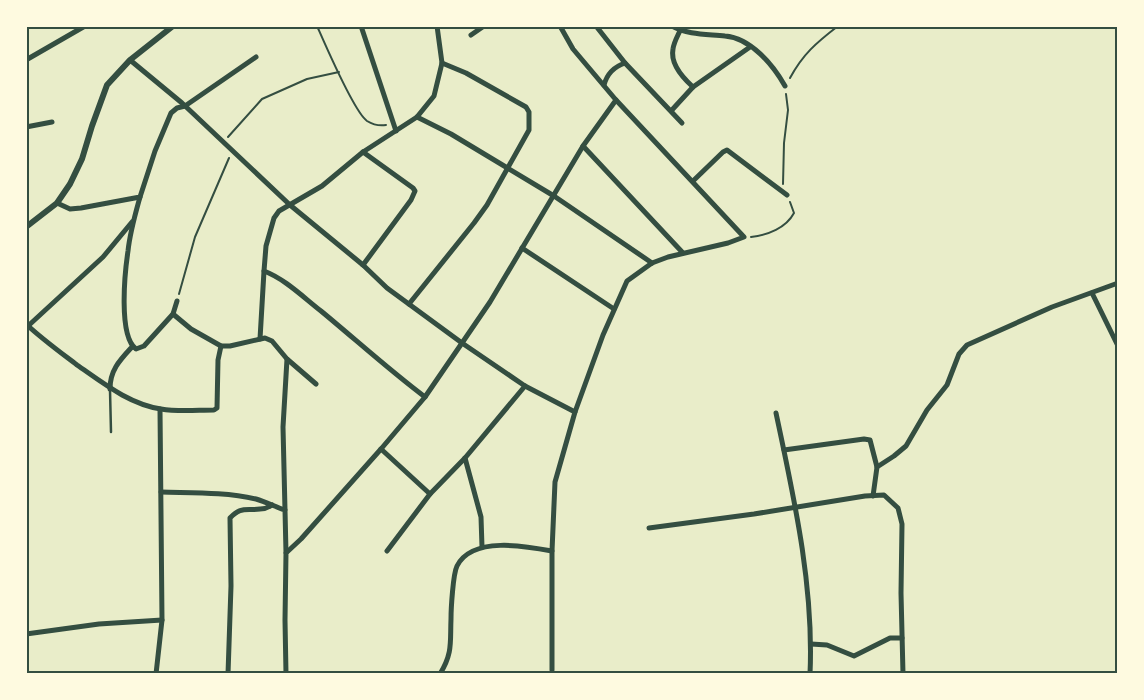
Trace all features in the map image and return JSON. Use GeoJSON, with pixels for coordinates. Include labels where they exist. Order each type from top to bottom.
{"type":"FeatureCollection","features":[{"type":"Feature","properties":{"kind":"street"},"geometry":{"type":"LineString","coordinates":[[26,60],[85,26]]}},
{"type":"Feature","properties":{"kind":"street"},"geometry":{"type":"LineString","coordinates":[[26,227],[57,203],[70,184],[82,159],[107,85],[130,60],[173,26]]}},
{"type":"Feature","properties":{"kind":"street"},"geometry":{"type":"LineString","coordinates":[[361,26],[396,131]]}},
{"type":"Feature","properties":{"kind":"street"},"geometry":{"type":"LineString","coordinates":[[260,339],[266,246],[274,218],[279,211],[322,186],[363,152],[417,117],[434,96],[442,63],[436,26]]}},
{"type":"Feature","properties":{"kind":"street"},"geometry":{"type":"LineString","coordinates":[[471,35],[484,26]]}},
{"type":"Feature","properties":{"kind":"street"},"geometry":{"type":"LineString","coordinates":[[552,670],[552,551],[555,482],[575,412],[602,335],[627,280],[652,263],[744,237],[616,100],[574,49],[560,26]]}},
{"type":"Feature","properties":{"kind":"street"},"geometry":{"type":"LineString","coordinates":[[596,26],[625,63],[682,123]]}},
{"type":"Feature","properties":{"kind":"street"},"geometry":{"type":"LineString","coordinates":[[672,26],[738,39],[776,70],[785,86]]}},
{"type":"Feature","properties":{"kind":"street"},"geometry":{"type":"LineString","coordinates":[[681,28],[673,47],[672,56],[676,66],[693,87]]}},
{"type":"Feature","properties":{"kind":"street"},"geometry":{"type":"LineString","coordinates":[[671,111],[693,87],[750,47]]}},
{"type":"Feature","properties":{"kind":"street"},"geometry":{"type":"LineString","coordinates":[[132,347],[126,332],[124,294],[128,250],[140,197],[155,151],[171,113],[177,108],[185,106],[256,57]]}},
{"type":"Feature","properties":{"kind":"street"},"geometry":{"type":"LineString","coordinates":[[130,60],[185,106],[290,205],[363,265],[387,288],[525,386],[575,412]]}},
{"type":"Feature","properties":{"kind":"street"},"geometry":{"type":"LineString","coordinates":[[410,304],[487,205],[529,130],[529,112],[526,107],[481,81],[442,63]]}},
{"type":"Feature","properties":{"kind":"street"},"geometry":{"type":"LineString","coordinates":[[604,85],[606,76],[618,65],[625,63]]}},
{"type":"Feature","properties":{"kind":"street"},"geometry":{"type":"LineString","coordinates":[[286,553],[301,539],[425,397],[490,302],[583,146],[616,100]]}},
{"type":"Feature","properties":{"kind":"street"},"geometry":{"type":"LineString","coordinates":[[417,117],[452,134],[554,196],[652,263]]}},
{"type":"Feature","properties":{"kind":"street"},"geometry":{"type":"LineString","coordinates":[[26,127],[52,122]]}},
{"type":"Feature","properties":{"kind":"street"},"geometry":{"type":"LineString","coordinates":[[583,146],[683,253]]}},
{"type":"Feature","properties":{"kind":"street"},"geometry":{"type":"LineString","coordinates":[[693,181],[727,150],[787,195]]}},
{"type":"Feature","properties":{"kind":"street"},"geometry":{"type":"LineString","coordinates":[[363,152],[413,188],[415,192],[363,265]]}},
{"type":"Feature","properties":{"kind":"street"},"geometry":{"type":"LineString","coordinates":[[57,203],[70,208],[81,208],[140,197]]}},
{"type":"Feature","properties":{"kind":"street"},"geometry":{"type":"LineString","coordinates":[[134,219],[103,257],[27,325],[110,388],[133,400],[160,409],[214,410],[216,408],[220,346]]}},
{"type":"Feature","properties":{"kind":"street"},"geometry":{"type":"LineString","coordinates":[[522,248],[614,309]]}},
{"type":"Feature","properties":{"kind":"street"},"geometry":{"type":"LineString","coordinates":[[264,271],[294,289],[402,380],[425,397]]}},
{"type":"Feature","properties":{"kind":"street"},"geometry":{"type":"LineString","coordinates":[[878,467],[906,446],[927,410],[947,385],[959,354],[967,345],[1052,307],[1118,283]]}},
{"type":"Feature","properties":{"kind":"street"},"geometry":{"type":"LineString","coordinates":[[1092,293],[1118,346]]}},
{"type":"Feature","properties":{"kind":"street"},"geometry":{"type":"LineString","coordinates":[[132,347],[136,349],[144,346],[173,314],[177,301]]}},
{"type":"Feature","properties":{"kind":"street"},"geometry":{"type":"LineString","coordinates":[[173,314],[191,329],[220,346],[230,346],[265,338],[272,341],[286,359],[316,384]]}},
{"type":"Feature","properties":{"kind":"street"},"geometry":{"type":"LineString","coordinates":[[110,388],[110,378],[113,371],[132,347]]}},
{"type":"Feature","properties":{"kind":"street"},"geometry":{"type":"LineString","coordinates":[[286,359],[283,427],[286,674]]}},
{"type":"Feature","properties":{"kind":"street"},"geometry":{"type":"LineString","coordinates":[[387,551],[430,494],[465,458],[525,386]]}},
{"type":"Feature","properties":{"kind":"street"},"geometry":{"type":"LineString","coordinates":[[156,674],[162,620],[160,409]]}},
{"type":"Feature","properties":{"kind":"street"},"geometry":{"type":"LineString","coordinates":[[776,413],[807,583],[811,644],[810,674]]}},
{"type":"Feature","properties":{"kind":"street"},"geometry":{"type":"LineString","coordinates":[[784,450],[864,439],[870,440],[878,467],[873,496]]}},
{"type":"Feature","properties":{"kind":"street"},"geometry":{"type":"LineString","coordinates":[[381,449],[430,494]]}},
{"type":"Feature","properties":{"kind":"street"},"geometry":{"type":"LineString","coordinates":[[465,458],[481,517],[482,547]]}},
{"type":"Feature","properties":{"kind":"street"},"geometry":{"type":"LineString","coordinates":[[161,492],[216,493],[257,499],[285,510]]}},
{"type":"Feature","properties":{"kind":"street"},"geometry":{"type":"LineString","coordinates":[[649,528],[884,496],[898,508],[902,524],[900,593],[903,674]]}},
{"type":"Feature","properties":{"kind":"street"},"geometry":{"type":"LineString","coordinates":[[228,674],[231,586],[230,518],[236,511],[244,509],[262,510],[272,506]]}},
{"type":"Feature","properties":{"kind":"street"},"geometry":{"type":"LineString","coordinates":[[440,674],[448,661],[451,649],[451,617],[456,567],[468,553],[482,547],[521,545],[552,551]]}},
{"type":"Feature","properties":{"kind":"street"},"geometry":{"type":"LineString","coordinates":[[26,634],[99,624],[162,620]]}},
{"type":"Feature","properties":{"kind":"street"},"geometry":{"type":"LineString","coordinates":[[811,644],[827,645],[854,656],[890,638],[902,638]]}},
{"type":"Feature","properties":{"kind":"lane"},"geometry":{"type":"LineString","coordinates":[[110,388],[111,432]]}},
{"type":"Feature","properties":{"kind":"path"},"geometry":{"type":"LineString","coordinates":[[317,26],[354,103],[366,120],[381,126],[393,124]]}},
{"type":"Feature","properties":{"kind":"path"},"geometry":{"type":"LineString","coordinates":[[744,237],[757,236],[776,230],[792,219],[794,213],[783,184],[784,143],[788,110],[785,86],[796,67],[813,45],[838,26]]}},
{"type":"Feature","properties":{"kind":"path"},"geometry":{"type":"LineString","coordinates":[[224,142],[262,99],[307,79],[339,72]]}},
{"type":"Feature","properties":{"kind":"path"},"geometry":{"type":"LineString","coordinates":[[177,301],[195,237],[228,158],[234,152]]}}]}
